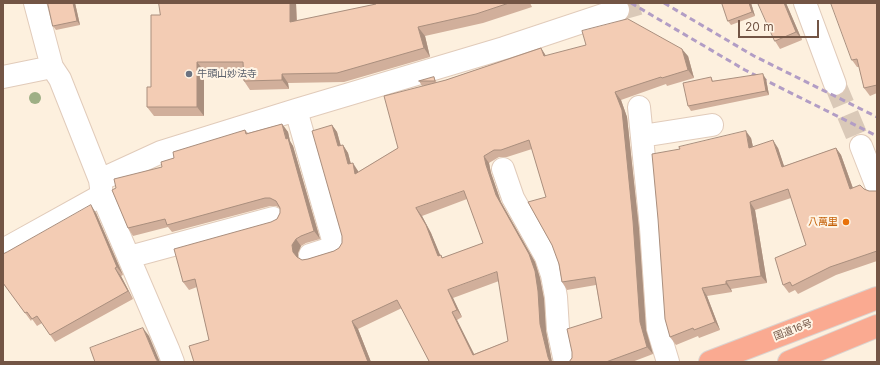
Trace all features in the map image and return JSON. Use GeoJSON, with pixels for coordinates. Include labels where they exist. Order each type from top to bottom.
{"type":"FeatureCollection","features":[{"type":"Feature","properties":{"kind":"highway","name":"国道16号"},"geometry":{"type":"LineString","coordinates":[[710,362],[877,298]]}},
{"type":"Feature","properties":{"kind":"highway"},"geometry":{"type":"LineString","coordinates":[[789,362],[877,326]]}},
{"type":"Feature","properties":{"kind":"street"},"geometry":{"type":"LineString","coordinates":[[35,3],[52,67],[60,79],[101,187],[173,362]]}},
{"type":"Feature","properties":{"kind":"street"},"geometry":{"type":"LineString","coordinates":[[805,3],[835,84]]}},
{"type":"Feature","properties":{"kind":"street"},"geometry":{"type":"LineString","coordinates":[[3,250],[101,187],[161,152],[504,48],[618,10]]}},
{"type":"Feature","properties":{"kind":"street"},"geometry":{"type":"LineString","coordinates":[[3,77],[52,67]]}},
{"type":"Feature","properties":{"kind":"street"},"geometry":{"type":"LineString","coordinates":[[639,107],[658,330],[668,362]]}},
{"type":"Feature","properties":{"kind":"street"},"geometry":{"type":"LineString","coordinates":[[296,110],[335,247],[310,255]]}},
{"type":"Feature","properties":{"kind":"street"},"geometry":{"type":"LineString","coordinates":[[642,136],[712,125]]}},
{"type":"Feature","properties":{"kind":"street"},"geometry":{"type":"LineString","coordinates":[[860,146],[877,187]]}},
{"type":"Feature","properties":{"kind":"street"},"geometry":{"type":"LineString","coordinates":[[502,169],[513,198],[546,257],[550,269],[556,297],[558,329],[564,362]]}},
{"type":"Feature","properties":{"kind":"street"},"geometry":{"type":"LineString","coordinates":[[129,257],[273,218]]}},
{"type":"Feature","properties":{"kind":"building"},"geometry":{"type":"Polygon","coordinates":[[[48,3],[73,3],[77,21],[53,26],[48,3]]]}},
{"type":"Feature","properties":{"kind":"building"},"geometry":{"type":"Polygon","coordinates":[[[159,3],[290,3],[290,22],[376,3],[509,3],[476,14],[418,27],[424,48],[337,73],[282,74],[282,80],[244,81],[243,62],[197,62],[197,107],[147,107],[147,87],[151,87],[151,15],[160,15],[159,3]]]}},
{"type":"Feature","properties":{"kind":"building"},"geometry":{"type":"Polygon","coordinates":[[[722,3],[749,3],[752,12],[728,21],[722,3]]]}},
{"type":"Feature","properties":{"kind":"building"},"geometry":{"type":"Polygon","coordinates":[[[758,3],[784,3],[796,32],[775,41],[758,3]]]}},
{"type":"Feature","properties":{"kind":"building"},"geometry":{"type":"Polygon","coordinates":[[[831,3],[877,3],[877,85],[864,88],[857,59],[852,60],[831,3]]]}},
{"type":"Feature","properties":{"kind":"building"},"geometry":{"type":"Polygon","coordinates":[[[628,19],[682,49],[688,70],[615,92],[622,110],[633,221],[640,322],[647,347],[606,362],[569,362],[572,358],[572,352],[567,329],[602,318],[595,277],[562,282],[559,264],[552,245],[528,202],[546,197],[529,140],[501,150],[494,150],[484,156],[496,195],[529,254],[535,271],[540,324],[550,362],[427,362],[429,361],[397,300],[352,321],[368,362],[194,362],[189,346],[209,340],[195,279],[183,282],[174,249],[271,222],[277,219],[280,213],[280,208],[276,201],[270,198],[265,198],[167,225],[165,219],[128,228],[112,190],[116,188],[114,179],[162,167],[161,162],[174,158],[173,152],[245,130],[246,134],[282,124],[286,139],[288,138],[314,231],[296,239],[292,245],[293,252],[302,260],[334,251],[339,248],[342,243],[342,236],[312,131],[332,125],[338,146],[343,145],[348,164],[353,163],[355,174],[398,148],[384,96],[446,80],[541,48],[544,56],[586,45],[582,31],[628,19]],[[464,191],[416,208],[426,225],[438,256],[441,255],[442,258],[483,243],[464,191]],[[497,272],[448,290],[457,310],[452,312],[473,355],[508,341],[497,272]]]}},
{"type":"Feature","properties":{"kind":"building"},"geometry":{"type":"Polygon","coordinates":[[[763,74],[766,91],[688,106],[683,83],[711,77],[712,81],[763,74]]]}},
{"type":"Feature","properties":{"kind":"building"},"geometry":{"type":"Polygon","coordinates":[[[434,77],[435,81],[419,81],[434,77]]]}},
{"type":"Feature","properties":{"kind":"building"},"geometry":{"type":"Polygon","coordinates":[[[746,131],[749,148],[773,140],[782,167],[836,148],[850,189],[860,185],[869,191],[877,190],[877,251],[830,267],[792,286],[790,282],[783,285],[775,258],[806,245],[788,189],[750,202],[761,276],[726,281],[726,284],[702,288],[715,322],[694,330],[693,328],[670,337],[665,319],[652,154],[680,149],[679,147],[746,131]]]}},
{"type":"Feature","properties":{"kind":"building"},"geometry":{"type":"Polygon","coordinates":[[[91,205],[117,267],[115,268],[128,291],[50,335],[37,316],[32,319],[27,312],[25,313],[3,283],[3,254],[91,205]]]}},
{"type":"Feature","properties":{"kind":"building"},"geometry":{"type":"Polygon","coordinates":[[[143,328],[158,362],[95,362],[90,348],[143,328]]]}},
{"type":"Feature","properties":{"kind":"tunnel"},"geometry":{"type":"LineString","coordinates":[[618,10],[642,3]]}},
{"type":"Feature","properties":{"kind":"tunnel"},"geometry":{"type":"LineString","coordinates":[[835,84],[861,146]]}},
{"type":"Feature","properties":{"kind":"railway"},"geometry":{"type":"LineString","coordinates":[[631,3],[745,70],[877,136]]}},
{"type":"Feature","properties":{"kind":"railway"},"geometry":{"type":"LineString","coordinates":[[664,3],[754,56],[877,117]]}},
{"type":"Feature","properties":{"kind":"place","name":"牛頭山妙法寺"},"geometry":{"type":"Point","coordinates":[189,74]}},
{"type":"Feature","properties":{"kind":"place","name":"八萬里"},"geometry":{"type":"Point","coordinates":[846,222]}}]}
